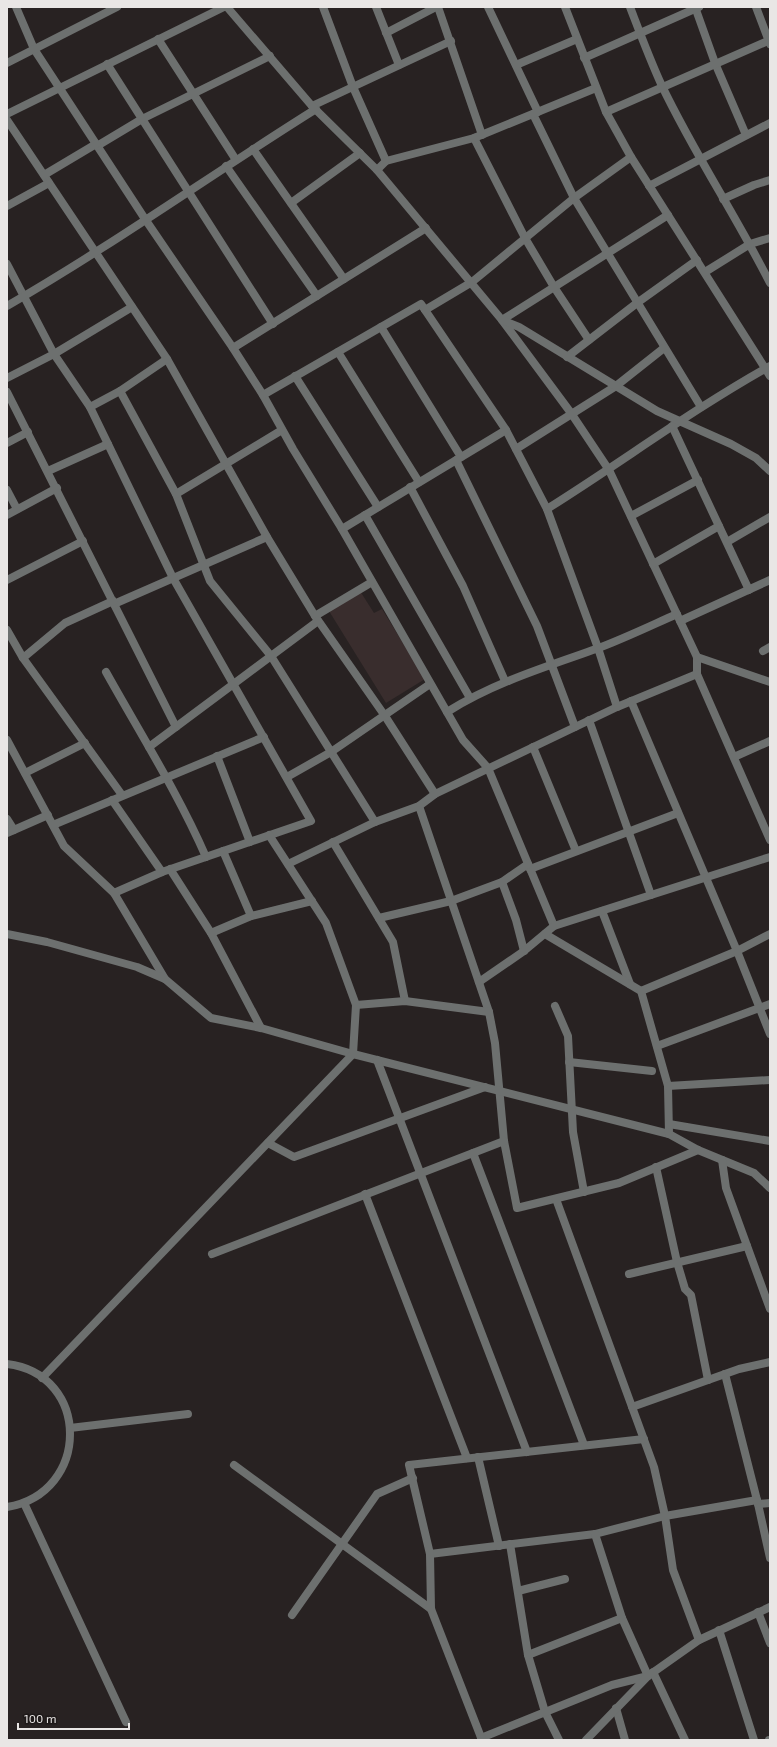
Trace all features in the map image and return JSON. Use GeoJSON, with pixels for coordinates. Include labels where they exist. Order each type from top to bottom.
{"type":"FeatureCollection","features":[{"type":"Feature","properties":{"kind":"street"},"geometry":{"type":"LineString","coordinates":[[16,7],[34,49],[145,219],[234,348],[342,529],[463,740],[488,768],[554,926]]}},
{"type":"Feature","properties":{"kind":"street"},"geometry":{"type":"LineString","coordinates":[[7,63],[117,7]]}},
{"type":"Feature","properties":{"kind":"street"},"geometry":{"type":"LineString","coordinates":[[7,114],[226,7],[314,108],[377,170],[472,282],[572,413],[609,470],[679,618],[697,657],[697,674],[734,757],[766,820],[770,840]]}},
{"type":"Feature","properties":{"kind":"street"},"geometry":{"type":"LineString","coordinates":[[323,7],[353,87],[386,161]]}},
{"type":"Feature","properties":{"kind":"street"},"geometry":{"type":"LineString","coordinates":[[376,7],[399,65]]}},
{"type":"Feature","properties":{"kind":"street"},"geometry":{"type":"LineString","coordinates":[[386,33],[425,10],[437,7],[451,41],[478,136],[525,238],[554,287],[589,340]]}},
{"type":"Feature","properties":{"kind":"street"},"geometry":{"type":"LineString","coordinates":[[488,7],[516,65],[535,113],[574,198],[701,407]]}},
{"type":"Feature","properties":{"kind":"street"},"geometry":{"type":"LineString","coordinates":[[565,7],[606,112],[649,186],[768,367],[770,376]]}},
{"type":"Feature","properties":{"kind":"street"},"geometry":{"type":"LineString","coordinates":[[630,7],[662,86],[723,199],[750,244],[770,283]]}},
{"type":"Feature","properties":{"kind":"street"},"geometry":{"type":"LineString","coordinates":[[606,112],[715,63],[770,42],[756,7]]}},
{"type":"Feature","properties":{"kind":"street"},"geometry":{"type":"LineString","coordinates":[[584,58],[696,8],[715,63],[746,136]]}},
{"type":"Feature","properties":{"kind":"street"},"geometry":{"type":"LineString","coordinates":[[158,39],[236,160]]}},
{"type":"Feature","properties":{"kind":"street"},"geometry":{"type":"LineString","coordinates":[[516,65],[577,39]]}},
{"type":"Feature","properties":{"kind":"street"},"geometry":{"type":"LineString","coordinates":[[7,306],[96,253],[314,108],[353,87],[451,41]]}},
{"type":"Feature","properties":{"kind":"street"},"geometry":{"type":"LineString","coordinates":[[7,206],[96,145],[142,119],[270,56]]}},
{"type":"Feature","properties":{"kind":"street"},"geometry":{"type":"LineString","coordinates":[[107,64],[273,324]]}},
{"type":"Feature","properties":{"kind":"street"},"geometry":{"type":"LineString","coordinates":[[377,170],[386,161],[478,136],[596,88]]}},
{"type":"Feature","properties":{"kind":"street"},"geometry":{"type":"LineString","coordinates":[[7,120],[167,359],[267,537],[316,619],[385,716],[435,794]]}},
{"type":"Feature","properties":{"kind":"street"},"geometry":{"type":"LineString","coordinates":[[649,186],[770,123]]}},
{"type":"Feature","properties":{"kind":"street"},"geometry":{"type":"LineString","coordinates":[[7,136],[15,132]]}},
{"type":"Feature","properties":{"kind":"street"},"geometry":{"type":"LineString","coordinates":[[253,149],[344,279]]}},
{"type":"Feature","properties":{"kind":"street"},"geometry":{"type":"LineString","coordinates":[[291,203],[360,153]]}},
{"type":"Feature","properties":{"kind":"street"},"geometry":{"type":"LineString","coordinates":[[425,310],[472,282],[574,198],[631,157]]}},
{"type":"Feature","properties":{"kind":"street"},"geometry":{"type":"LineString","coordinates":[[226,166],[317,296]]}},
{"type":"Feature","properties":{"kind":"street"},"geometry":{"type":"LineString","coordinates":[[723,199],[754,185],[770,180]]}},
{"type":"Feature","properties":{"kind":"street"},"geometry":{"type":"LineString","coordinates":[[502,320],[668,215]]}},
{"type":"Feature","properties":{"kind":"street"},"geometry":{"type":"LineString","coordinates":[[234,348],[426,228]]}},
{"type":"Feature","properties":{"kind":"street"},"geometry":{"type":"LineString","coordinates":[[705,272],[750,244],[770,238]]}},
{"type":"Feature","properties":{"kind":"street"},"geometry":{"type":"LineString","coordinates":[[568,357],[637,303],[697,260]]}},
{"type":"Feature","properties":{"kind":"street"},"geometry":{"type":"LineString","coordinates":[[7,264],[54,354],[90,407],[173,578],[311,821],[166,870],[114,893]]}},
{"type":"Feature","properties":{"kind":"street"},"geometry":{"type":"LineString","coordinates":[[262,395],[421,304],[506,430],[547,509],[598,648],[616,707]]}},
{"type":"Feature","properties":{"kind":"street"},"geometry":{"type":"LineString","coordinates":[[7,378],[54,354],[132,307]]}},
{"type":"Feature","properties":{"kind":"street"},"geometry":{"type":"LineString","coordinates":[[502,320],[519,327],[676,423],[731,444],[756,458],[770,471]]}},
{"type":"Feature","properties":{"kind":"street"},"geometry":{"type":"LineString","coordinates":[[381,327],[458,458],[537,626],[575,727]]}},
{"type":"Feature","properties":{"kind":"street"},"geometry":{"type":"LineString","coordinates":[[516,449],[616,386],[664,348]]}},
{"type":"Feature","properties":{"kind":"street"},"geometry":{"type":"LineString","coordinates":[[338,352],[419,482]]}},
{"type":"Feature","properties":{"kind":"street"},"geometry":{"type":"LineString","coordinates":[[90,407],[120,391],[167,359]]}},
{"type":"Feature","properties":{"kind":"street"},"geometry":{"type":"LineString","coordinates":[[547,509],[609,470],[676,423],[768,367]]}},
{"type":"Feature","properties":{"kind":"street"},"geometry":{"type":"LineString","coordinates":[[295,376],[378,507]]}},
{"type":"Feature","properties":{"kind":"street"},"geometry":{"type":"LineString","coordinates":[[120,391],[176,494],[210,581],[272,656],[375,822]]}},
{"type":"Feature","properties":{"kind":"street"},"geometry":{"type":"LineString","coordinates":[[7,392],[176,727]]}},
{"type":"Feature","properties":{"kind":"street"},"geometry":{"type":"LineString","coordinates":[[676,423],[698,480],[749,590]]}},
{"type":"Feature","properties":{"kind":"street"},"geometry":{"type":"LineString","coordinates":[[176,494],[282,430]]}},
{"type":"Feature","properties":{"kind":"street"},"geometry":{"type":"LineString","coordinates":[[342,529],[506,430]]}},
{"type":"Feature","properties":{"kind":"street"},"geometry":{"type":"LineString","coordinates":[[7,443],[28,432]]}},
{"type":"Feature","properties":{"kind":"street"},"geometry":{"type":"LineString","coordinates":[[48,471],[108,444]]}},
{"type":"Feature","properties":{"kind":"street"},"geometry":{"type":"LineString","coordinates":[[631,516],[698,480]]}},
{"type":"Feature","properties":{"kind":"street"},"geometry":{"type":"LineString","coordinates":[[410,487],[463,586],[505,681]]}},
{"type":"Feature","properties":{"kind":"street"},"geometry":{"type":"LineString","coordinates":[[7,515],[56,488]]}},
{"type":"Feature","properties":{"kind":"street"},"geometry":{"type":"LineString","coordinates":[[7,490],[17,510]]}},
{"type":"Feature","properties":{"kind":"street"},"geometry":{"type":"LineString","coordinates":[[365,515],[470,698]]}},
{"type":"Feature","properties":{"kind":"street"},"geometry":{"type":"LineString","coordinates":[[727,542],[770,517]]}},
{"type":"Feature","properties":{"kind":"street"},"geometry":{"type":"LineString","coordinates":[[653,564],[720,526]]}},
{"type":"Feature","properties":{"kind":"street"},"geometry":{"type":"LineString","coordinates":[[23,658],[65,623],[267,537]]}},
{"type":"Feature","properties":{"kind":"street"},"geometry":{"type":"LineString","coordinates":[[7,580],[83,541]]}},
{"type":"Feature","properties":{"kind":"street"},"geometry":{"type":"LineString","coordinates":[[447,712],[470,698],[505,681],[679,618],[770,580]]}},
{"type":"Feature","properties":{"kind":"street"},"geometry":{"type":"LineString","coordinates":[[149,747],[272,656],[316,619],[372,582]]}},
{"type":"Feature","properties":{"kind":"street"},"geometry":{"type":"LineString","coordinates":[[7,630],[23,658],[122,795]]}},
{"type":"Feature","properties":{"kind":"street"},"geometry":{"type":"LineString","coordinates":[[697,657],[770,682]]}},
{"type":"Feature","properties":{"kind":"street"},"geometry":{"type":"LineString","coordinates":[[106,672],[166,777],[206,856]]}},
{"type":"Feature","properties":{"kind":"street"},"geometry":{"type":"LineString","coordinates":[[288,864],[375,822],[419,806],[435,794],[616,707],[697,674]]}},
{"type":"Feature","properties":{"kind":"street"},"geometry":{"type":"LineString","coordinates":[[287,777],[331,752],[430,684]]}},
{"type":"Feature","properties":{"kind":"street"},"geometry":{"type":"LineString","coordinates":[[631,701],[705,878],[737,950],[770,1034]]}},
{"type":"Feature","properties":{"kind":"street"},"geometry":{"type":"LineString","coordinates":[[589,720],[630,831],[651,895]]}},
{"type":"Feature","properties":{"kind":"street"},"geometry":{"type":"LineString","coordinates":[[53,825],[264,737]]}},
{"type":"Feature","properties":{"kind":"street"},"geometry":{"type":"LineString","coordinates":[[7,740],[64,846],[114,893],[165,980]]}},
{"type":"Feature","properties":{"kind":"street"},"geometry":{"type":"LineString","coordinates":[[734,757],[770,741]]}},
{"type":"Feature","properties":{"kind":"street"},"geometry":{"type":"LineString","coordinates":[[25,773],[85,743]]}},
{"type":"Feature","properties":{"kind":"street"},"geometry":{"type":"LineString","coordinates":[[533,747],[576,851]]}},
{"type":"Feature","properties":{"kind":"street"},"geometry":{"type":"LineString","coordinates":[[217,756],[250,842]]}},
{"type":"Feature","properties":{"kind":"street"},"geometry":{"type":"LineString","coordinates":[[112,800],[166,870],[211,933],[261,1028]]}},
{"type":"Feature","properties":{"kind":"street"},"geometry":{"type":"LineString","coordinates":[[419,806],[489,1012],[495,1043],[498,1091],[504,1141],[517,1208],[619,1183],[698,1150]]}},
{"type":"Feature","properties":{"kind":"street"},"geometry":{"type":"LineString","coordinates":[[379,918],[451,901],[502,882],[529,866],[576,851],[678,813]]}},
{"type":"Feature","properties":{"kind":"street"},"geometry":{"type":"LineString","coordinates":[[7,820],[11,831],[48,815]]}},
{"type":"Feature","properties":{"kind":"street"},"geometry":{"type":"LineString","coordinates":[[42,1378],[353,1054],[356,1005],[326,923],[269,835]]}},
{"type":"Feature","properties":{"kind":"street"},"geometry":{"type":"LineString","coordinates":[[333,842],[393,942],[405,1001]]}},
{"type":"Feature","properties":{"kind":"street"},"geometry":{"type":"LineString","coordinates":[[223,851],[251,916]]}},
{"type":"Feature","properties":{"kind":"street"},"geometry":{"type":"LineString","coordinates":[[479,982],[524,951],[554,926],[770,857]]}},
{"type":"Feature","properties":{"kind":"street"},"geometry":{"type":"LineString","coordinates":[[502,882],[516,920],[524,951]]}},
{"type":"Feature","properties":{"kind":"street"},"geometry":{"type":"LineString","coordinates":[[211,933],[251,916],[312,901]]}},
{"type":"Feature","properties":{"kind":"street"},"geometry":{"type":"LineString","coordinates":[[602,911],[630,984]]}},
{"type":"Feature","properties":{"kind":"street"},"geometry":{"type":"LineString","coordinates":[[7,934],[47,942],[137,967],[165,980],[211,1018],[261,1028],[353,1054],[669,1134],[698,1150],[754,1173],[770,1188]]}},
{"type":"Feature","properties":{"kind":"street"},"geometry":{"type":"LineString","coordinates":[[544,934],[641,991],[668,1086],[669,1134]]}},
{"type":"Feature","properties":{"kind":"street"},"geometry":{"type":"LineString","coordinates":[[641,991],[737,950],[770,934]]}},
{"type":"Feature","properties":{"kind":"street"},"geometry":{"type":"LineString","coordinates":[[356,1005],[405,1001],[489,1012]]}},
{"type":"Feature","properties":{"kind":"street"},"geometry":{"type":"LineString","coordinates":[[657,1046],[770,1004]]}},
{"type":"Feature","properties":{"kind":"street"},"geometry":{"type":"LineString","coordinates":[[555,1006],[568,1036],[573,1132],[584,1192]]}},
{"type":"Feature","properties":{"kind":"street"},"geometry":{"type":"LineString","coordinates":[[377,1060],[527,1452]]}},
{"type":"Feature","properties":{"kind":"street"},"geometry":{"type":"LineString","coordinates":[[569,1062],[652,1071]]}},
{"type":"Feature","properties":{"kind":"street"},"geometry":{"type":"LineString","coordinates":[[668,1086],[770,1080]]}},
{"type":"Feature","properties":{"kind":"street"},"geometry":{"type":"LineString","coordinates":[[268,1143],[294,1157],[485,1087]]}},
{"type":"Feature","properties":{"kind":"street"},"geometry":{"type":"LineString","coordinates":[[669,1124],[770,1141]]}},
{"type":"Feature","properties":{"kind":"street"},"geometry":{"type":"LineString","coordinates":[[212,1254],[504,1141]]}},
{"type":"Feature","properties":{"kind":"street"},"geometry":{"type":"LineString","coordinates":[[473,1153],[584,1445]]}},
{"type":"Feature","properties":{"kind":"street"},"geometry":{"type":"LineString","coordinates":[[722,1160],[726,1188],[770,1309]]}},
{"type":"Feature","properties":{"kind":"street"},"geometry":{"type":"LineString","coordinates":[[656,1168],[677,1262],[685,1289],[691,1296],[708,1380]]}},
{"type":"Feature","properties":{"kind":"street"},"geometry":{"type":"LineString","coordinates":[[365,1194],[467,1458]]}},
{"type":"Feature","properties":{"kind":"street"},"geometry":{"type":"LineString","coordinates":[[556,1199],[654,1467],[665,1516],[673,1570],[699,1640]]}},
{"type":"Feature","properties":{"kind":"street"},"geometry":{"type":"LineString","coordinates":[[629,1274],[747,1246]]}},
{"type":"Feature","properties":{"kind":"street"},"geometry":{"type":"LineString","coordinates":[[632,1407],[724,1374],[770,1362]]}},
{"type":"Feature","properties":{"kind":"street"},"geometry":{"type":"LineString","coordinates":[[7,1364],[27,1369],[42,1378],[60,1398],[68,1415],[70,1428],[69,1451],[59,1475],[47,1489],[24,1503],[7,1507]]}},
{"type":"Feature","properties":{"kind":"street"},"geometry":{"type":"LineString","coordinates":[[724,1374],[758,1502],[770,1558]]}},
{"type":"Feature","properties":{"kind":"street"},"geometry":{"type":"LineString","coordinates":[[70,1428],[188,1414]]}},
{"type":"Feature","properties":{"kind":"street"},"geometry":{"type":"LineString","coordinates":[[644,1438],[409,1465],[430,1554],[431,1609],[482,1739],[612,1685],[650,1674]]}},
{"type":"Feature","properties":{"kind":"street"},"geometry":{"type":"LineString","coordinates":[[478,1457],[499,1546]]}},
{"type":"Feature","properties":{"kind":"street"},"geometry":{"type":"LineString","coordinates":[[234,1465],[431,1609]]}},
{"type":"Feature","properties":{"kind":"street"},"geometry":{"type":"LineString","coordinates":[[292,1614],[377,1494],[413,1478]]}},
{"type":"Feature","properties":{"kind":"street"},"geometry":{"type":"LineString","coordinates":[[430,1554],[595,1534],[665,1516],[758,1502],[770,1503]]}},
{"type":"Feature","properties":{"kind":"street"},"geometry":{"type":"LineString","coordinates":[[24,1503],[126,1722]]}},
{"type":"Feature","properties":{"kind":"street"},"geometry":{"type":"LineString","coordinates":[[595,1534],[622,1618],[685,1740]]}},
{"type":"Feature","properties":{"kind":"street"},"geometry":{"type":"LineString","coordinates":[[510,1544],[528,1655],[545,1712],[559,1740]]}},
{"type":"Feature","properties":{"kind":"street"},"geometry":{"type":"LineString","coordinates":[[518,1591],[565,1579]]}},
{"type":"Feature","properties":{"kind":"street"},"geometry":{"type":"LineString","coordinates":[[586,1740],[650,1674],[699,1640],[770,1606]]}},
{"type":"Feature","properties":{"kind":"street"},"geometry":{"type":"LineString","coordinates":[[758,1612],[770,1643]]}},
{"type":"Feature","properties":{"kind":"street"},"geometry":{"type":"LineString","coordinates":[[528,1655],[622,1618]]}},
{"type":"Feature","properties":{"kind":"street"},"geometry":{"type":"LineString","coordinates":[[719,1630],[754,1740]]}},
{"type":"Feature","properties":{"kind":"street"},"geometry":{"type":"LineString","coordinates":[[616,1708],[625,1740]]}},
{"type":"Feature","properties":{"kind":"shaded area"},"geometry":{"type":"Polygon","coordinates":[[[360,591],[374,613],[382,609],[425,679],[386,703],[329,611],[360,591]]]}}]}
